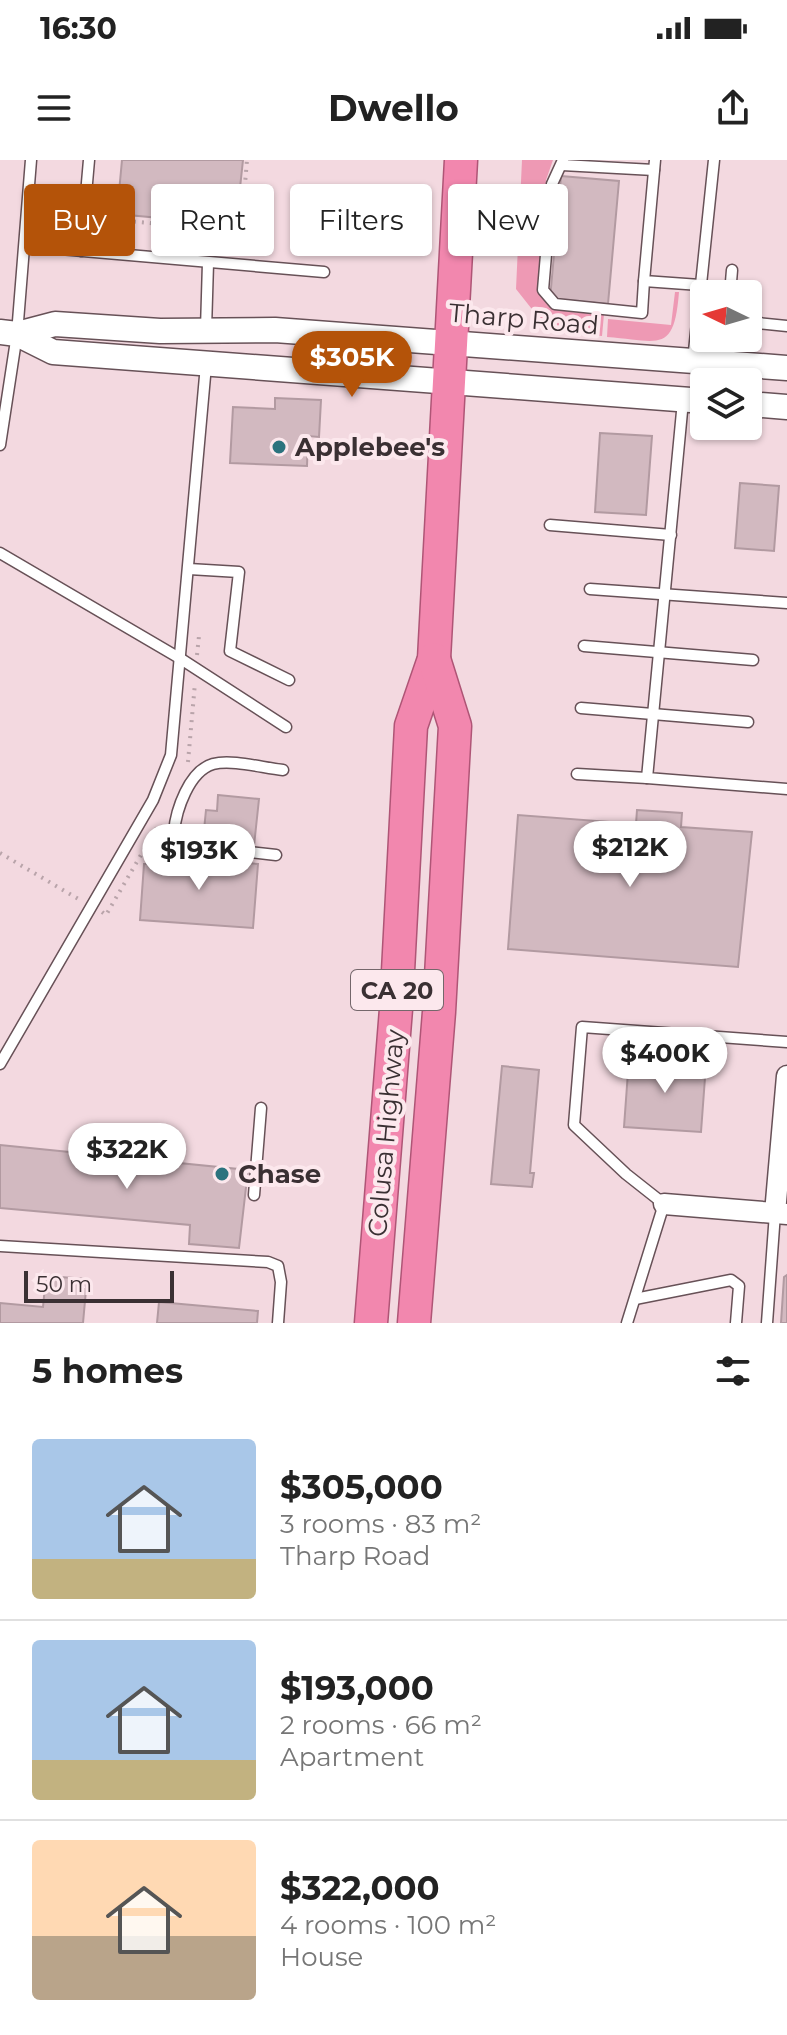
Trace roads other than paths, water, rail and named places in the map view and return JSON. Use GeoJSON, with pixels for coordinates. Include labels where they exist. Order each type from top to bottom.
{"type":"FeatureCollection","features":[{"type":"Feature","properties":{"kind":"highway","name":"Colusa Highway"},"geometry":{"type":"LineString","coordinates":[[371,1323],[397,995],[411,726],[434,659],[461,160]]}},
{"type":"Feature","properties":{"kind":"highway","name":"Colusa Highway"},"geometry":{"type":"LineString","coordinates":[[414,1323],[439,1012],[455,726],[434,659]]}},
{"type":"Feature","properties":{"kind":"street","name":"Tharp Road"},"geometry":{"type":"LineString","coordinates":[[8,333],[55,324],[206,331],[275,330],[787,368]]}},
{"type":"Feature","properties":{"kind":"street"},"geometry":{"type":"LineString","coordinates":[[8,333],[53,352],[690,400]]}},
{"type":"Feature","properties":{"kind":"street"},"geometry":{"type":"LineString","coordinates":[[762,405],[787,407]]}},
{"type":"Feature","properties":{"kind":"street"},"geometry":{"type":"LineString","coordinates":[[664,1204],[781,1214],[787,1076]]}},
{"type":"Feature","properties":{"kind":"lane"},"geometry":{"type":"LineString","coordinates":[[29,184],[31,160]]}},
{"type":"Feature","properties":{"kind":"lane"},"geometry":{"type":"LineString","coordinates":[[87,184],[89,160]]}},
{"type":"Feature","properties":{"kind":"lane"},"geometry":{"type":"LineString","coordinates":[[701,280],[714,160]]}},
{"type":"Feature","properties":{"kind":"lane"},"geometry":{"type":"LineString","coordinates":[[562,162],[654,165],[642,313],[548,301],[543,290],[552,184],[562,162]]}},
{"type":"Feature","properties":{"kind":"lane"},"geometry":{"type":"LineString","coordinates":[[0,445],[8,333],[24,251]]}},
{"type":"Feature","properties":{"kind":"lane"},"geometry":{"type":"LineString","coordinates":[[134,256],[324,272]]}},
{"type":"Feature","properties":{"kind":"lane"},"geometry":{"type":"LineString","coordinates":[[206,331],[208,263]]}},
{"type":"Feature","properties":{"kind":"lane"},"geometry":{"type":"LineString","coordinates":[[731,280],[732,270]]}},
{"type":"Feature","properties":{"kind":"lane"},"geometry":{"type":"LineString","coordinates":[[644,281],[690,284]]}},
{"type":"Feature","properties":{"kind":"lane"},"geometry":{"type":"LineString","coordinates":[[762,323],[787,326]]}},
{"type":"Feature","properties":{"kind":"lane"},"geometry":{"type":"LineString","coordinates":[[693,361],[694,352]]}},
{"type":"Feature","properties":{"kind":"lane"},"geometry":{"type":"LineString","coordinates":[[0,1064],[153,800],[171,755],[206,363]]}},
{"type":"Feature","properties":{"kind":"lane"},"geometry":{"type":"LineString","coordinates":[[647,778],[671,535],[690,423]]}},
{"type":"Feature","properties":{"kind":"lane"},"geometry":{"type":"LineString","coordinates":[[550,525],[671,535]]}},
{"type":"Feature","properties":{"kind":"lane"},"geometry":{"type":"LineString","coordinates":[[0,553],[181,659],[286,727]]}},
{"type":"Feature","properties":{"kind":"lane"},"geometry":{"type":"LineString","coordinates":[[189,569],[239,572],[230,651],[289,680]]}},
{"type":"Feature","properties":{"kind":"lane"},"geometry":{"type":"LineString","coordinates":[[590,589],[787,603]]}},
{"type":"Feature","properties":{"kind":"lane"},"geometry":{"type":"LineString","coordinates":[[584,646],[753,660]]}},
{"type":"Feature","properties":{"kind":"lane"},"geometry":{"type":"LineString","coordinates":[[581,708],[748,722]]}},
{"type":"Feature","properties":{"kind":"lane"},"geometry":{"type":"LineString","coordinates":[[276,855],[187,845],[174,832],[176,812],[198,774],[214,764],[283,770]]}},
{"type":"Feature","properties":{"kind":"lane"},"geometry":{"type":"LineString","coordinates":[[577,774],[787,789]]}},
{"type":"Feature","properties":{"kind":"lane"},"geometry":{"type":"LineString","coordinates":[[627,1323],[664,1204],[626,1174],[574,1125],[582,1027],[787,1042]]}},
{"type":"Feature","properties":{"kind":"lane"},"geometry":{"type":"LineString","coordinates":[[254,1195],[261,1108]]}},
{"type":"Feature","properties":{"kind":"lane"},"geometry":{"type":"LineString","coordinates":[[767,1323],[781,1214]]}},
{"type":"Feature","properties":{"kind":"lane"},"geometry":{"type":"LineString","coordinates":[[0,1246],[268,1262],[278,1266],[281,1282],[278,1323]]}},
{"type":"Feature","properties":{"kind":"lane"},"geometry":{"type":"LineString","coordinates":[[635,1299],[731,1280],[739,1286],[736,1323]]}},
{"type":"Feature","properties":{"kind":"place","name":"Applebee's"},"geometry":{"type":"Point","coordinates":[279,447]}},
{"type":"Feature","properties":{"kind":"place","name":"Chase"},"geometry":{"type":"Point","coordinates":[222,1174]}}]}
